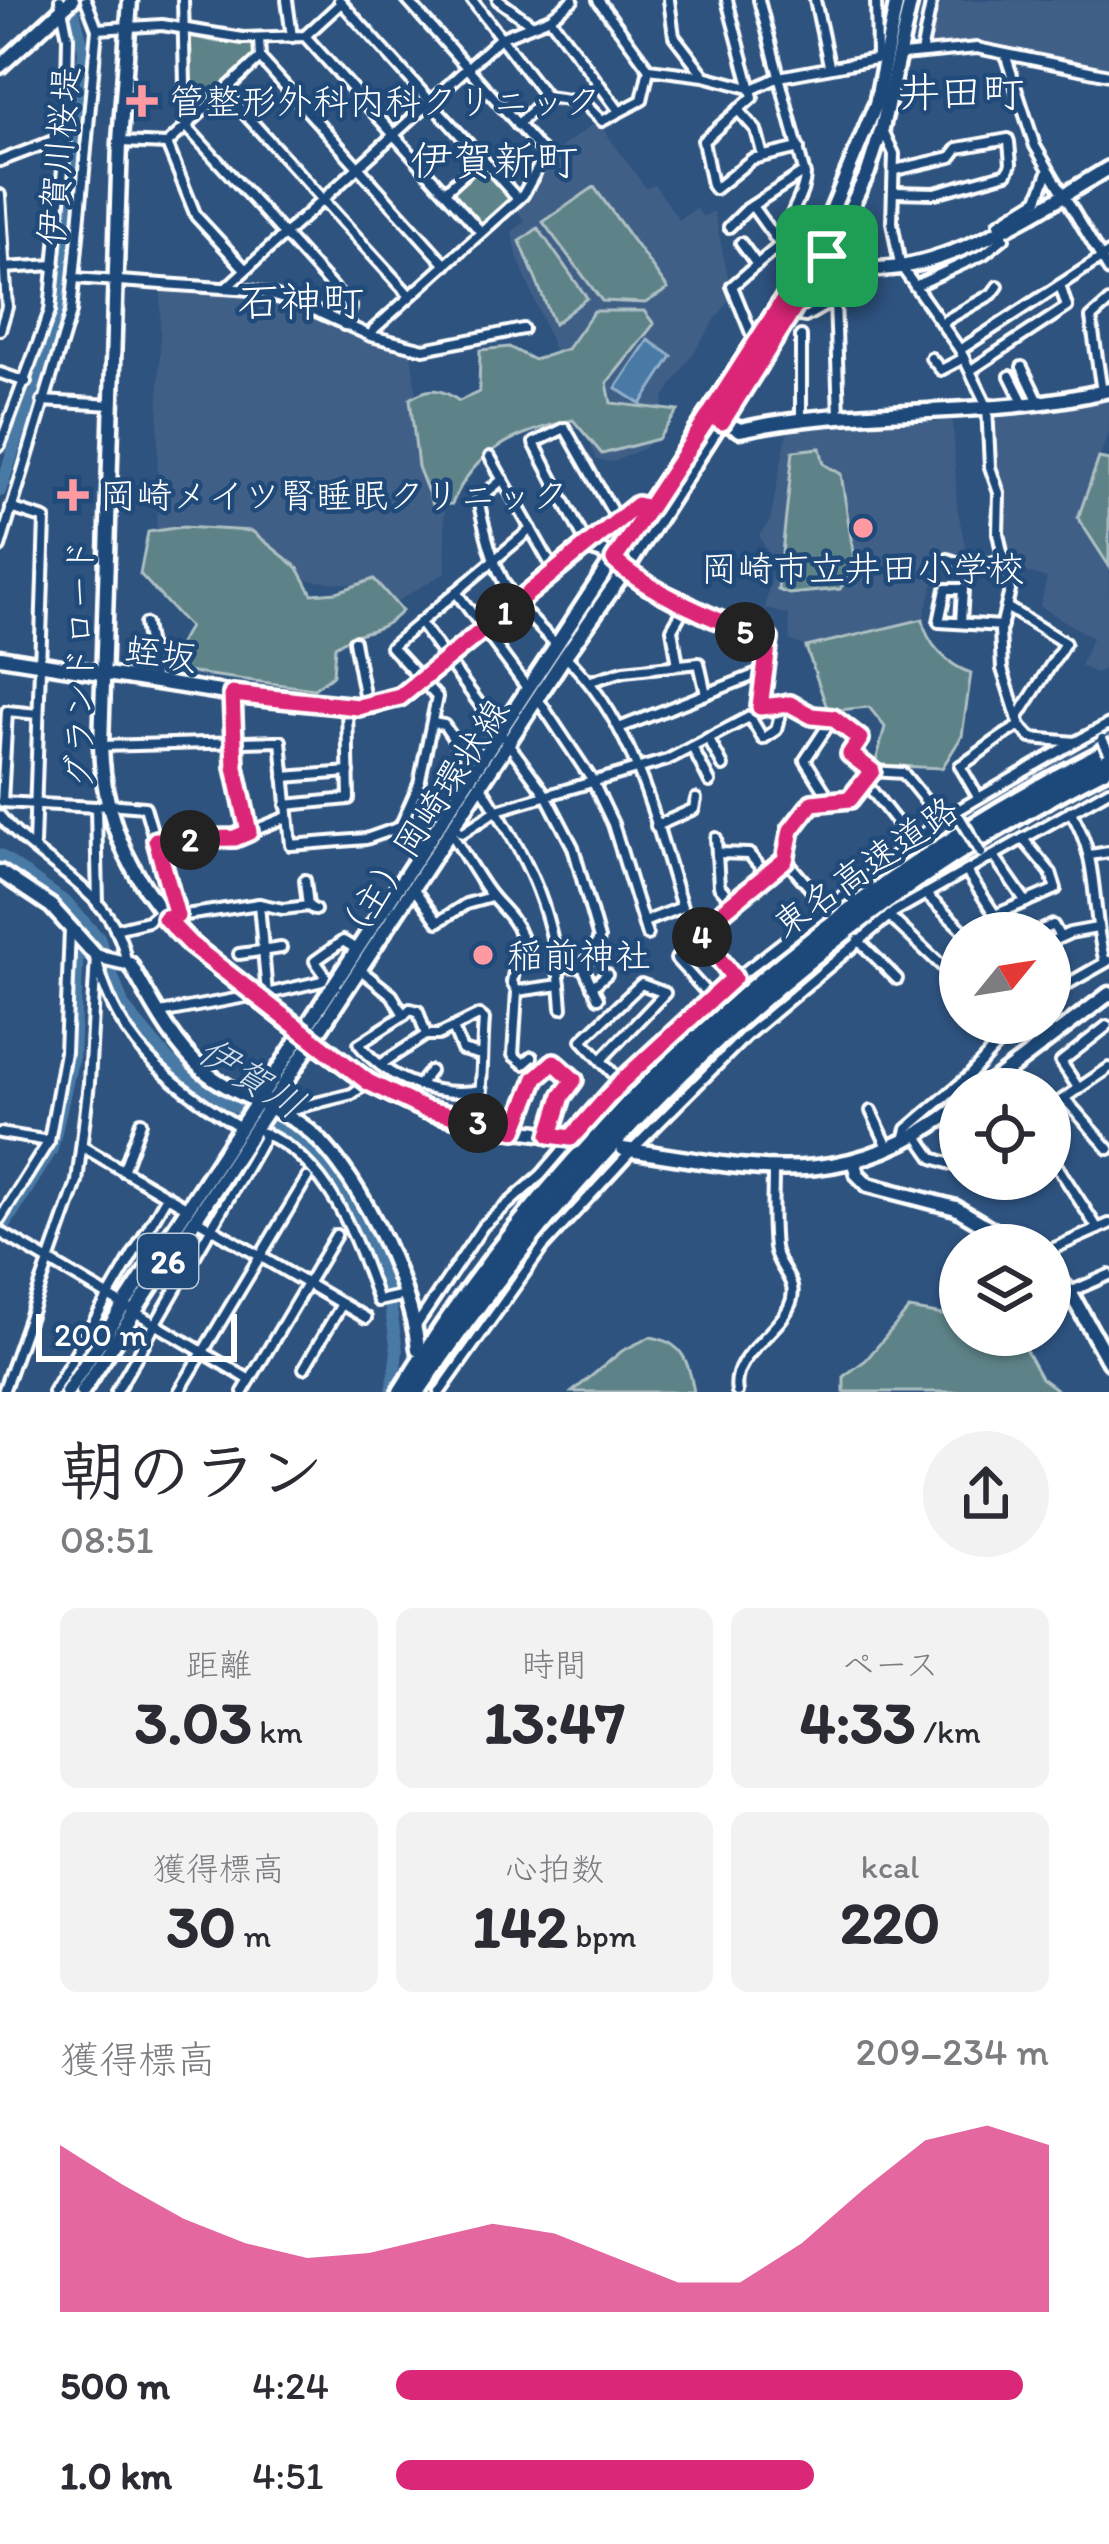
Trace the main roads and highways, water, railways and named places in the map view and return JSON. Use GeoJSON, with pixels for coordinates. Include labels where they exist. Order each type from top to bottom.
{"type":"FeatureCollection","features":[{"type":"Feature","properties":{"kind":"highway","name":"東名高速道路"},"geometry":{"type":"LineString","coordinates":[[408,1390],[470,1292],[558,1184],[620,1115],[716,1023],[807,945],[913,867],[1104,743]]}},
{"type":"Feature","properties":{"kind":"highway","name":"東名高速道路"},"geometry":{"type":"LineString","coordinates":[[408,1390],[566,1192],[706,1047],[814,955],[920,877],[991,830],[1109,765]]}},
{"type":"Feature","properties":{"kind":"main road","name":"グランドロード"},"geometry":{"type":"LineString","coordinates":[[130,0],[120,142],[101,805],[141,887],[190,944],[368,1082],[424,1109],[574,1139]]}},
{"type":"Feature","properties":{"kind":"main road","name":"（主）岡崎環状線"},"geometry":{"type":"LineString","coordinates":[[307,1038],[362,971],[453,830],[614,560],[790,314],[868,172],[882,128],[897,0]]}},
{"type":"Feature","properties":{"kind":"main road","name":"（主）岡崎環状線"},"geometry":{"type":"LineString","coordinates":[[561,651],[625,571],[822,253],[911,0]]}},
{"type":"Feature","properties":{"kind":"main road"},"geometry":{"type":"LineString","coordinates":[[0,67],[65,3]]}},
{"type":"Feature","properties":{"kind":"main road"},"geometry":{"type":"LineString","coordinates":[[822,253],[864,266],[900,265],[954,254],[1109,168]]}},
{"type":"Feature","properties":{"kind":"main road"},"geometry":{"type":"LineString","coordinates":[[716,418],[740,430],[801,419],[987,406],[1105,391]]}},
{"type":"Feature","properties":{"kind":"main road","name":"蛭坂"},"geometry":{"type":"LineString","coordinates":[[0,657],[232,694],[366,706],[400,697],[587,545],[614,560]]}},
{"type":"Feature","properties":{"kind":"main road"},"geometry":{"type":"LineString","coordinates":[[614,560],[646,586],[687,603]]}},
{"type":"Feature","properties":{"kind":"main road","name":"（主）岡崎環状線"},"geometry":{"type":"LineString","coordinates":[[271,1106],[356,950],[475,771],[506,737]]}},
{"type":"Feature","properties":{"kind":"main road"},"geometry":{"type":"LineString","coordinates":[[0,872],[51,906],[93,953],[126,961],[202,1069],[271,1106],[320,1141],[346,1176],[411,1311],[418,1349]]}},
{"type":"Feature","properties":{"kind":"main road"},"geometry":{"type":"LineString","coordinates":[[1011,1068],[1109,994]]}},
{"type":"Feature","properties":{"kind":"main road","name":"26"},"geometry":{"type":"LineString","coordinates":[[82,1392],[240,1127],[271,1106]]}},
{"type":"Feature","properties":{"kind":"main road","name":"26"},"geometry":{"type":"LineString","coordinates":[[190,1213],[261,1132],[271,1106]]}},
{"type":"Feature","properties":{"kind":"main road"},"geometry":{"type":"LineString","coordinates":[[628,1149],[773,1171],[814,1170],[889,1148],[939,1120]]}},
{"type":"Feature","properties":{"kind":"main road"},"geometry":{"type":"LineString","coordinates":[[854,1162],[857,1174],[868,1185],[956,1208],[983,1224]]}},
{"type":"Feature","properties":{"kind":"main road"},"geometry":{"type":"LineString","coordinates":[[1071,1294],[1109,1362]]}},
{"type":"Feature","properties":{"kind":"main road","name":"26"},"geometry":{"type":"LineString","coordinates":[[67,1392],[130,1309]]}},
{"type":"Feature","properties":{"kind":"waterway","name":"伊賀川"},"geometry":{"type":"LineString","coordinates":[[0,491],[60,309],[84,51],[71,0]]}},
{"type":"Feature","properties":{"kind":"waterway","name":"伊賀川"},"geometry":{"type":"LineString","coordinates":[[0,855],[68,904],[99,938],[124,1007],[167,1058],[201,1088],[298,1140],[321,1163],[365,1237],[388,1290],[397,1351],[392,1392]]}},
{"type":"Feature","properties":{"kind":"waterway"},"geometry":{"type":"LineString","coordinates":[[0,1233],[52,1149],[73,1056],[78,947],[83,930]]}},
{"type":"Feature","properties":{"kind":"place","name":"管整形外科内科クリニック"},"geometry":{"type":"Point","coordinates":[142,101]}},
{"type":"Feature","properties":{"kind":"place","name":"岡崎メイツ腎睡眠クリニック"},"geometry":{"type":"Point","coordinates":[73,495]}},
{"type":"Feature","properties":{"kind":"place","name":"岡崎市立井田小学校"},"geometry":{"type":"Point","coordinates":[863,528]}},
{"type":"Feature","properties":{"kind":"place","name":"稲前神社"},"geometry":{"type":"Point","coordinates":[483,955]}},
{"type":"Feature","properties":{"kind":"district","name":"井田町"},"geometry":{"type":"Point","coordinates":[961,92]}},
{"type":"Feature","properties":{"kind":"district","name":"伊賀新町"},"geometry":{"type":"Point","coordinates":[494,160]}},
{"type":"Feature","properties":{"kind":"district","name":"石神町"},"geometry":{"type":"Point","coordinates":[301,301]}}]}
